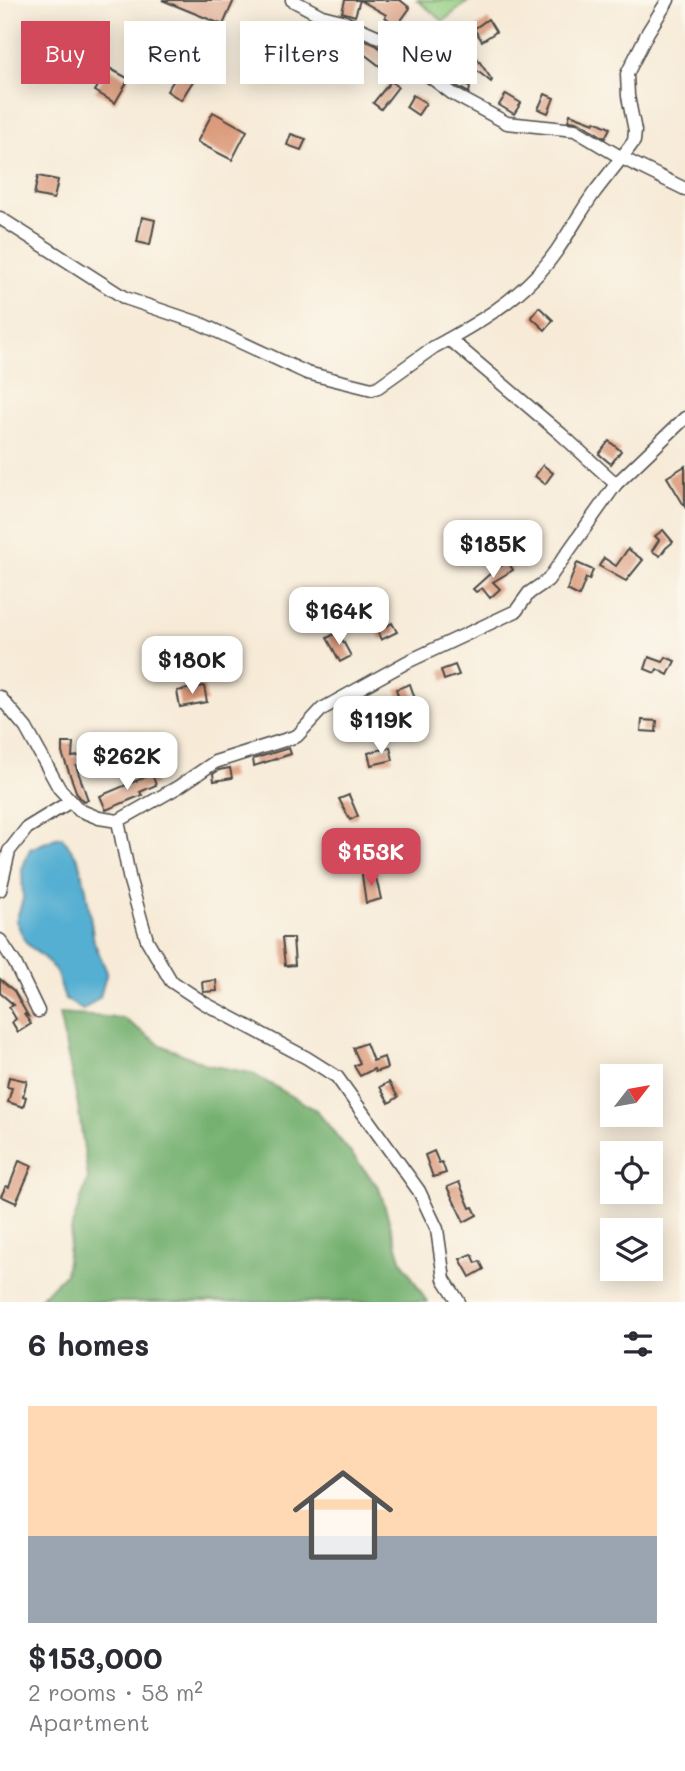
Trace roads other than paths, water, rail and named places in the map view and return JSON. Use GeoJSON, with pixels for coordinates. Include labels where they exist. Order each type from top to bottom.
{"type":"FeatureCollection","features":[{"type":"Feature","properties":{"kind":"street"},"geometry":{"type":"LineString","coordinates":[[292,0],[322,16],[342,21],[388,41],[405,58],[453,93],[507,123],[575,130],[622,158],[685,189]]}},
{"type":"Feature","properties":{"kind":"street"},"geometry":{"type":"LineString","coordinates":[[0,218],[125,298],[199,323],[307,373],[372,389],[511,299],[536,277],[555,254],[594,194],[634,141],[627,74],[668,0]]}},
{"type":"Feature","properties":{"kind":"street"},"geometry":{"type":"LineString","coordinates":[[447,340],[454,343],[561,434],[616,484]]}},
{"type":"Feature","properties":{"kind":"street"},"geometry":{"type":"LineString","coordinates":[[0,697],[26,728],[59,788],[79,810],[99,818],[118,821],[178,787],[215,762],[297,736],[322,709],[407,662],[516,611],[529,593],[548,580],[616,484],[685,418]]}},
{"type":"Feature","properties":{"kind":"street"},"geometry":{"type":"LineString","coordinates":[[0,890],[9,851],[27,828],[71,801]]}},
{"type":"Feature","properties":{"kind":"street"},"geometry":{"type":"LineString","coordinates":[[118,821],[130,881],[147,940],[170,981],[204,1003],[337,1077],[419,1191],[437,1229],[444,1279],[459,1302]]}},
{"type":"Feature","properties":{"kind":"street"},"geometry":{"type":"LineString","coordinates":[[0,940],[15,963],[38,1011]]}},
{"type":"Feature","properties":{"kind":"water"},"geometry":{"type":"Polygon","coordinates":[[[62,837],[78,859],[86,889],[94,942],[107,972],[100,997],[83,1010],[65,999],[56,971],[26,943],[16,921],[23,899],[22,869],[30,849],[62,837]]]}}]}
